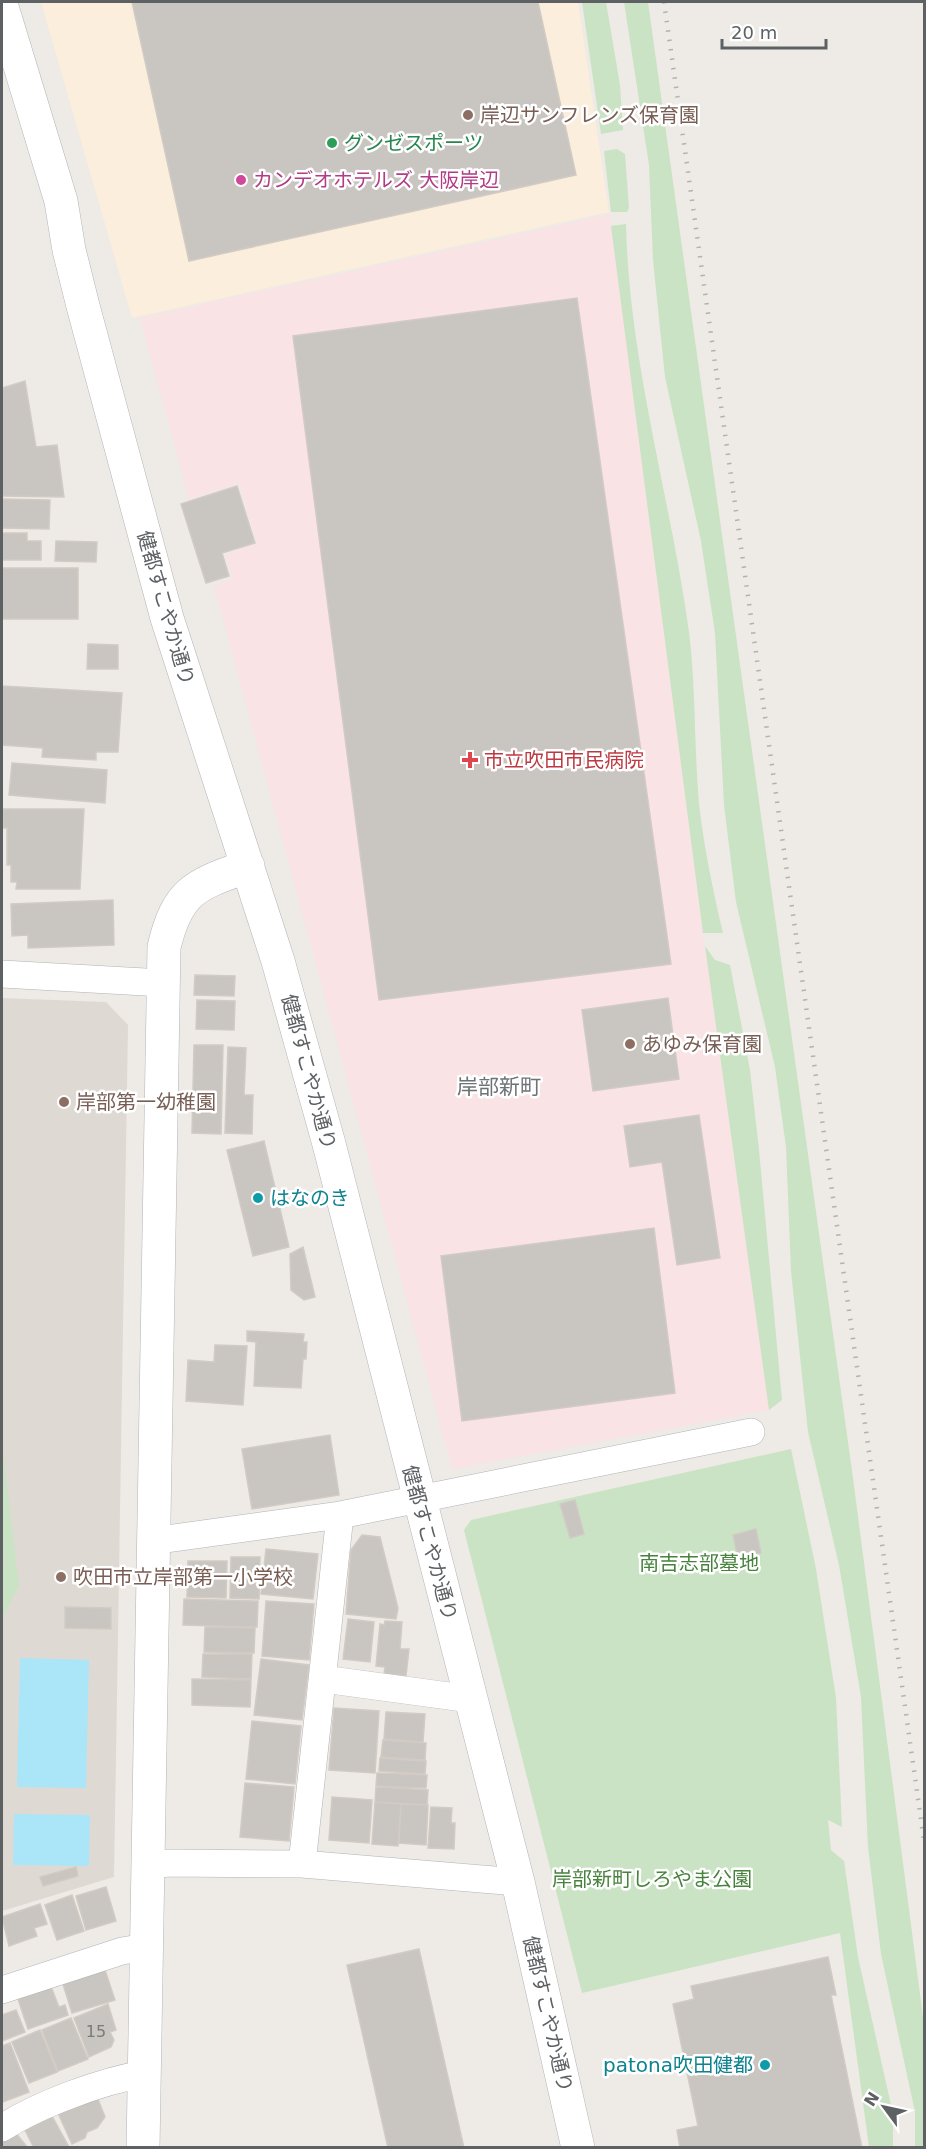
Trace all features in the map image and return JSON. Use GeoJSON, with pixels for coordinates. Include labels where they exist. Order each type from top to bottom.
{"type":"FeatureCollection","features":[{"type":"Feature","properties":{"kind":"street","name":"健都すこやか通り"},"geometry":{"type":"LineString","coordinates":[[2,7],[61,201],[75,272],[167,618],[278,961],[329,1144],[518,1882],[578,2148]]}},
{"type":"Feature","properties":{"kind":"street"},"geometry":{"type":"LineString","coordinates":[[143,2148],[164,947],[178,906],[199,886],[248,866]]}},
{"type":"Feature","properties":{"kind":"street"},"geometry":{"type":"LineString","coordinates":[[2,974],[163,983]]}},
{"type":"Feature","properties":{"kind":"street"},"geometry":{"type":"LineString","coordinates":[[152,1541],[340,1515],[751,1432]]}},
{"type":"Feature","properties":{"kind":"street"},"geometry":{"type":"LineString","coordinates":[[302,1864],[340,1515]]}},
{"type":"Feature","properties":{"kind":"street"},"geometry":{"type":"LineString","coordinates":[[322,1679],[471,1699]]}},
{"type":"Feature","properties":{"kind":"street"},"geometry":{"type":"LineString","coordinates":[[148,1865],[169,1863],[302,1864],[518,1882]]}},
{"type":"Feature","properties":{"kind":"street"},"geometry":{"type":"LineString","coordinates":[[2,1990],[122,1951],[146,1947]]}},
{"type":"Feature","properties":{"kind":"street"},"geometry":{"type":"LineString","coordinates":[[2,2128],[31,2112],[121,2078],[144,2074]]}},
{"type":"Feature","properties":{"kind":"shaded area"},"geometry":{"type":"Polygon","coordinates":[[[41,2],[578,2],[609,212],[132,318],[41,2]]]}},
{"type":"Feature","properties":{"kind":"shaded area","name":"市立吹田市民病院"},"geometry":{"type":"Polygon","coordinates":[[[610,214],[703,933],[769,1410],[452,1469],[214,586],[233,578],[225,555],[257,543],[239,483],[189,499],[140,318],[610,214]]]}},
{"type":"Feature","properties":{"kind":"shaded area","name":"吹田市立岸部第一小学校"},"geometry":{"type":"Polygon","coordinates":[[[2,998],[106,1002],[128,1025],[114,1877],[2,1911],[2,998]]]}},
{"type":"Feature","properties":{"kind":"green space"},"geometry":{"type":"Polygon","coordinates":[[[582,2],[606,2],[620,85],[623,130],[601,134],[582,2]]]}},
{"type":"Feature","properties":{"kind":"green space"},"geometry":{"type":"Polygon","coordinates":[[[624,2],[648,2],[853,1478],[924,2025],[924,2147],[915,2147],[915,2112],[881,1954],[868,1847],[861,1697],[839,1565],[808,1432],[791,1271],[786,1147],[775,1067],[736,902],[724,805],[715,633],[701,541],[665,377],[653,260],[649,165],[624,2]]]}},
{"type":"Feature","properties":{"kind":"green space"},"geometry":{"type":"Polygon","coordinates":[[[617,149],[625,154],[629,208],[627,212],[611,212],[604,151],[617,149]]]}},
{"type":"Feature","properties":{"kind":"green space"},"geometry":{"type":"Polygon","coordinates":[[[626,224],[634,327],[689,632],[699,804],[709,869],[723,933],[703,933],[611,226],[626,224]]]}},
{"type":"Feature","properties":{"kind":"green space"},"geometry":{"type":"Polygon","coordinates":[[[705,946],[715,960],[730,965],[750,1070],[782,1400],[769,1410],[705,946]]]}},
{"type":"Feature","properties":{"kind":"green space"},"geometry":{"type":"Polygon","coordinates":[[[2,1443],[19,1586],[2,1619],[2,1443]]]}},
{"type":"Feature","properties":{"kind":"green space"},"geometry":{"type":"Polygon","coordinates":[[[791,1449],[816,1569],[836,1698],[842,1827],[828,1820],[831,1850],[844,1861],[858,1957],[893,2114],[893,2147],[869,2147],[840,1933],[582,1993],[464,1530],[471,1520],[791,1449]]]}},
{"type":"Feature","properties":{"kind":"water"},"geometry":{"type":"Polygon","coordinates":[[[20,1658],[89,1660],[86,1788],[17,1787],[20,1658]]]}},
{"type":"Feature","properties":{"kind":"water"},"geometry":{"type":"Polygon","coordinates":[[[14,1814],[90,1815],[89,1866],[13,1865],[14,1814]]]}},
{"type":"Feature","properties":{"kind":"building"},"geometry":{"type":"Polygon","coordinates":[[[132,2],[538,2],[576,175],[189,261],[132,2]]]}},
{"type":"Feature","properties":{"kind":"building"},"geometry":{"type":"Polygon","coordinates":[[[577,298],[671,964],[379,1000],[293,336],[577,298]]]}},
{"type":"Feature","properties":{"kind":"building"},"geometry":{"type":"Polygon","coordinates":[[[25,381],[36,447],[57,445],[64,497],[2,496],[2,388],[25,381]]]}},
{"type":"Feature","properties":{"kind":"building"},"geometry":{"type":"Polygon","coordinates":[[[237,486],[255,543],[222,553],[229,576],[206,583],[181,504],[237,486]]]}},
{"type":"Feature","properties":{"kind":"building"},"geometry":{"type":"Polygon","coordinates":[[[2,499],[50,500],[49,529],[2,528],[2,499]]]}},
{"type":"Feature","properties":{"kind":"building"},"geometry":{"type":"Polygon","coordinates":[[[2,533],[27,533],[27,541],[41,541],[41,560],[2,560],[2,533]]]}},
{"type":"Feature","properties":{"kind":"building"},"geometry":{"type":"Polygon","coordinates":[[[56,541],[97,542],[96,562],[55,561],[56,541]]]}},
{"type":"Feature","properties":{"kind":"building"},"geometry":{"type":"Polygon","coordinates":[[[2,568],[78,568],[78,619],[2,619],[2,568]]]}},
{"type":"Feature","properties":{"kind":"building"},"geometry":{"type":"Polygon","coordinates":[[[88,644],[118,645],[118,669],[87,669],[88,644]]]}},
{"type":"Feature","properties":{"kind":"building"},"geometry":{"type":"Polygon","coordinates":[[[2,686],[122,693],[118,752],[96,752],[96,760],[42,757],[43,748],[2,745],[2,686]]]}},
{"type":"Feature","properties":{"kind":"building"},"geometry":{"type":"Polygon","coordinates":[[[12,763],[107,770],[105,803],[9,795],[12,763]]]}},
{"type":"Feature","properties":{"kind":"building"},"geometry":{"type":"Polygon","coordinates":[[[3,809],[84,809],[80,889],[16,889],[17,882],[11,882],[11,865],[7,865],[7,828],[3,828],[3,809]]]}},
{"type":"Feature","properties":{"kind":"building"},"geometry":{"type":"Polygon","coordinates":[[[113,900],[114,945],[28,948],[28,935],[12,936],[11,904],[113,900]]]}},
{"type":"Feature","properties":{"kind":"building"},"geometry":{"type":"Polygon","coordinates":[[[195,975],[235,976],[234,996],[194,995],[195,975]]]}},
{"type":"Feature","properties":{"kind":"building","name":"あゆみ保育園"},"geometry":{"type":"Polygon","coordinates":[[[668,998],[679,1079],[593,1091],[582,1010],[668,998]]]}},
{"type":"Feature","properties":{"kind":"building"},"geometry":{"type":"Polygon","coordinates":[[[197,1000],[235,1001],[234,1030],[196,1029],[197,1000]]]}},
{"type":"Feature","properties":{"kind":"building"},"geometry":{"type":"Polygon","coordinates":[[[194,1045],[223,1045],[221,1134],[192,1133],[194,1045]]]}},
{"type":"Feature","properties":{"kind":"building"},"geometry":{"type":"Polygon","coordinates":[[[228,1047],[246,1048],[244,1095],[253,1095],[252,1134],[225,1133],[228,1047]]]}},
{"type":"Feature","properties":{"kind":"building"},"geometry":{"type":"Polygon","coordinates":[[[699,1115],[720,1258],[677,1265],[662,1162],[630,1167],[624,1126],[699,1115]]]}},
{"type":"Feature","properties":{"kind":"building","name":"はなのき"},"geometry":{"type":"Polygon","coordinates":[[[264,1141],[289,1247],[253,1256],[227,1150],[264,1141]]]}},
{"type":"Feature","properties":{"kind":"building"},"geometry":{"type":"Polygon","coordinates":[[[654,1228],[675,1393],[462,1421],[441,1256],[654,1228]]]}},
{"type":"Feature","properties":{"kind":"building"},"geometry":{"type":"Polygon","coordinates":[[[303,1247],[315,1297],[304,1300],[291,1290],[290,1254],[303,1247]]]}},
{"type":"Feature","properties":{"kind":"building"},"geometry":{"type":"Polygon","coordinates":[[[247,1331],[304,1334],[303,1342],[307,1342],[301,1388],[254,1386],[256,1342],[247,1341],[247,1331]]]}},
{"type":"Feature","properties":{"kind":"building"},"geometry":{"type":"Polygon","coordinates":[[[215,1345],[247,1346],[243,1405],[186,1401],[188,1360],[214,1362],[215,1345]]]}},
{"type":"Feature","properties":{"kind":"building"},"geometry":{"type":"Polygon","coordinates":[[[330,1435],[339,1495],[252,1509],[242,1449],[330,1435]]]}},
{"type":"Feature","properties":{"kind":"building"},"geometry":{"type":"Polygon","coordinates":[[[575,1500],[584,1534],[570,1538],[560,1504],[575,1500]]]}},
{"type":"Feature","properties":{"kind":"building"},"geometry":{"type":"Polygon","coordinates":[[[756,1529],[761,1553],[738,1558],[733,1535],[756,1529]]]}},
{"type":"Feature","properties":{"kind":"building"},"geometry":{"type":"Polygon","coordinates":[[[362,1535],[380,1537],[398,1608],[396,1619],[346,1614],[351,1550],[362,1535]]]}},
{"type":"Feature","properties":{"kind":"building"},"geometry":{"type":"Polygon","coordinates":[[[266,1549],[318,1554],[313,1599],[261,1594],[266,1549]]]}},
{"type":"Feature","properties":{"kind":"building"},"geometry":{"type":"Polygon","coordinates":[[[231,1557],[260,1557],[259,1599],[230,1598],[231,1557]]]}},
{"type":"Feature","properties":{"kind":"building"},"geometry":{"type":"Polygon","coordinates":[[[188,1561],[227,1561],[226,1598],[187,1597],[188,1561]]]}},
{"type":"Feature","properties":{"kind":"building"},"geometry":{"type":"Polygon","coordinates":[[[184,1599],[258,1601],[257,1627],[183,1625],[184,1599]]]}},
{"type":"Feature","properties":{"kind":"building"},"geometry":{"type":"Polygon","coordinates":[[[266,1601],[314,1604],[309,1660],[262,1656],[266,1601]]]}},
{"type":"Feature","properties":{"kind":"building"},"geometry":{"type":"Polygon","coordinates":[[[65,1607],[111,1608],[111,1629],[65,1628],[65,1607]]]}},
{"type":"Feature","properties":{"kind":"building"},"geometry":{"type":"Polygon","coordinates":[[[348,1619],[374,1622],[370,1662],[343,1659],[348,1619]]]}},
{"type":"Feature","properties":{"kind":"building"},"geometry":{"type":"Polygon","coordinates":[[[385,1621],[402,1622],[400,1649],[409,1649],[406,1676],[384,1674],[385,1667],[376,1666],[380,1624],[384,1625],[385,1621]]]}},
{"type":"Feature","properties":{"kind":"building"},"geometry":{"type":"Polygon","coordinates":[[[205,1627],[255,1628],[254,1653],[204,1652],[205,1627]]]}},
{"type":"Feature","properties":{"kind":"building"},"geometry":{"type":"Polygon","coordinates":[[[203,1654],[252,1654],[251,1679],[202,1677],[203,1654]]]}},
{"type":"Feature","properties":{"kind":"building"},"geometry":{"type":"Polygon","coordinates":[[[261,1659],[309,1665],[302,1720],[254,1715],[261,1659]]]}},
{"type":"Feature","properties":{"kind":"building"},"geometry":{"type":"Polygon","coordinates":[[[192,1679],[251,1680],[250,1707],[192,1705],[192,1679]]]}},
{"type":"Feature","properties":{"kind":"building"},"geometry":{"type":"Polygon","coordinates":[[[334,1708],[379,1711],[375,1773],[329,1770],[334,1708]]]}},
{"type":"Feature","properties":{"kind":"building"},"geometry":{"type":"Polygon","coordinates":[[[386,1712],[425,1714],[423,1742],[384,1739],[386,1712]]]}},
{"type":"Feature","properties":{"kind":"building"},"geometry":{"type":"Polygon","coordinates":[[[252,1721],[301,1726],[295,1784],[246,1779],[252,1721]]]}},
{"type":"Feature","properties":{"kind":"building"},"geometry":{"type":"Polygon","coordinates":[[[383,1740],[426,1743],[425,1760],[381,1757],[383,1740]]]}},
{"type":"Feature","properties":{"kind":"building"},"geometry":{"type":"Polygon","coordinates":[[[380,1758],[426,1761],[425,1774],[379,1771],[380,1758]]]}},
{"type":"Feature","properties":{"kind":"building"},"geometry":{"type":"Polygon","coordinates":[[[377,1773],[427,1775],[426,1788],[376,1786],[377,1773]]]}},
{"type":"Feature","properties":{"kind":"building"},"geometry":{"type":"Polygon","coordinates":[[[245,1783],[294,1787],[289,1841],[240,1837],[245,1783]]]}},
{"type":"Feature","properties":{"kind":"building"},"geometry":{"type":"Polygon","coordinates":[[[376,1787],[428,1790],[427,1805],[375,1802],[376,1787]]]}},
{"type":"Feature","properties":{"kind":"building"},"geometry":{"type":"Polygon","coordinates":[[[332,1797],[372,1800],[369,1843],[329,1840],[332,1797]]]}},
{"type":"Feature","properties":{"kind":"building"},"geometry":{"type":"Polygon","coordinates":[[[375,1802],[401,1804],[398,1846],[372,1844],[375,1802]]]}},
{"type":"Feature","properties":{"kind":"building"},"geometry":{"type":"Polygon","coordinates":[[[401,1804],[428,1805],[426,1845],[399,1843],[401,1804]]]}},
{"type":"Feature","properties":{"kind":"building"},"geometry":{"type":"Polygon","coordinates":[[[431,1807],[452,1808],[451,1823],[455,1823],[454,1849],[428,1848],[431,1807]]]}},
{"type":"Feature","properties":{"kind":"building"},"geometry":{"type":"Polygon","coordinates":[[[76,1867],[78,1876],[43,1886],[40,1877],[76,1867]]]}},
{"type":"Feature","properties":{"kind":"building"},"geometry":{"type":"Polygon","coordinates":[[[106,1887],[116,1921],[86,1930],[76,1896],[106,1887]]]}},
{"type":"Feature","properties":{"kind":"building"},"geometry":{"type":"Polygon","coordinates":[[[72,1895],[84,1931],[57,1940],[45,1905],[72,1895]]]}},
{"type":"Feature","properties":{"kind":"building"},"geometry":{"type":"Polygon","coordinates":[[[40,1904],[47,1924],[34,1928],[37,1936],[9,1946],[2,1917],[40,1904]]]}},
{"type":"Feature","properties":{"kind":"building"},"geometry":{"type":"Polygon","coordinates":[[[419,1949],[464,2148],[388,2148],[347,1965],[419,1949]]]}},
{"type":"Feature","properties":{"kind":"building","name":"patona吹田健都"},"geometry":{"type":"Polygon","coordinates":[[[828,1957],[836,1995],[831,1995],[862,2148],[680,2148],[677,2130],[698,2126],[673,2004],[694,1999],[691,1986],[828,1957]]]}},
{"type":"Feature","properties":{"kind":"building"},"geometry":{"type":"Polygon","coordinates":[[[104,1967],[115,2000],[72,2013],[62,1981],[104,1967]]]}},
{"type":"Feature","properties":{"kind":"building"},"geometry":{"type":"Polygon","coordinates":[[[50,1984],[59,2007],[65,2005],[68,2015],[28,2029],[17,1996],[50,1984]]]}},
{"type":"Feature","properties":{"kind":"building"},"geometry":{"type":"Polygon","coordinates":[[[108,2004],[116,2030],[110,2032],[114,2040],[111,2047],[89,2057],[74,2018],[108,2004]]]}},
{"type":"Feature","properties":{"kind":"building"},"geometry":{"type":"Polygon","coordinates":[[[16,2010],[25,2032],[2,2041],[2,2015],[16,2010]]]}},
{"type":"Feature","properties":{"kind":"building"},"geometry":{"type":"Polygon","coordinates":[[[71,2018],[88,2059],[58,2071],[42,2030],[71,2018]]]}},
{"type":"Feature","properties":{"kind":"building"},"geometry":{"type":"Polygon","coordinates":[[[40,2030],[57,2072],[29,2083],[12,2042],[40,2030]]]}},
{"type":"Feature","properties":{"kind":"building"},"geometry":{"type":"Polygon","coordinates":[[[10,2043],[29,2092],[3,2102],[2,2046],[10,2043]]]}},
{"type":"Feature","properties":{"kind":"building"},"geometry":{"type":"Polygon","coordinates":[[[96,2094],[105,2117],[97,2128],[87,2132],[85,2138],[72,2144],[57,2111],[96,2094]]]}},
{"type":"Feature","properties":{"kind":"building"},"geometry":{"type":"Polygon","coordinates":[[[52,2116],[69,2147],[34,2148],[25,2130],[52,2116]]]}},
{"type":"Feature","properties":{"kind":"building"},"geometry":{"type":"Polygon","coordinates":[[[15,2132],[28,2148],[2,2148],[2,2143],[15,2132]]]}},
{"type":"Feature","properties":{"kind":"railway"},"geometry":{"type":"LineString","coordinates":[[664,2],[924,1841]]}},
{"type":"Feature","properties":{"kind":"place","name":"岸辺サンフレンズ保育園"},"geometry":{"type":"Point","coordinates":[468,115]}},
{"type":"Feature","properties":{"kind":"place","name":"グンゼスポーツ"},"geometry":{"type":"Point","coordinates":[332,143]}},
{"type":"Feature","properties":{"kind":"place","name":"カンデオホテルズ 大阪岸辺"},"geometry":{"type":"Point","coordinates":[241,180]}},
{"type":"Feature","properties":{"kind":"place","name":"市立吹田市民病院"},"geometry":{"type":"Point","coordinates":[470,760]}},
{"type":"Feature","properties":{"kind":"place","name":"あゆみ保育園"},"geometry":{"type":"Point","coordinates":[630,1044]}},
{"type":"Feature","properties":{"kind":"place","name":"岸部第一幼稚園"},"geometry":{"type":"Point","coordinates":[64,1102]}},
{"type":"Feature","properties":{"kind":"place","name":"はなのき"},"geometry":{"type":"Point","coordinates":[258,1198]}},
{"type":"Feature","properties":{"kind":"place","name":"吹田市立岸部第一小学校"},"geometry":{"type":"Point","coordinates":[61,1577]}},
{"type":"Feature","properties":{"kind":"place","name":"patona吹田健都"},"geometry":{"type":"Point","coordinates":[765,2065]}},
{"type":"Feature","properties":{"kind":"district","name":"岸部新町"},"geometry":{"type":"Point","coordinates":[499,1087]}},
{"type":"Feature","properties":{"kind":"park label","name":"南吉志部墓地"},"geometry":{"type":"Point","coordinates":[699,1563]}},
{"type":"Feature","properties":{"kind":"park label","name":"岸部新町しろやま公園"},"geometry":{"type":"Point","coordinates":[652,1879]}}]}
